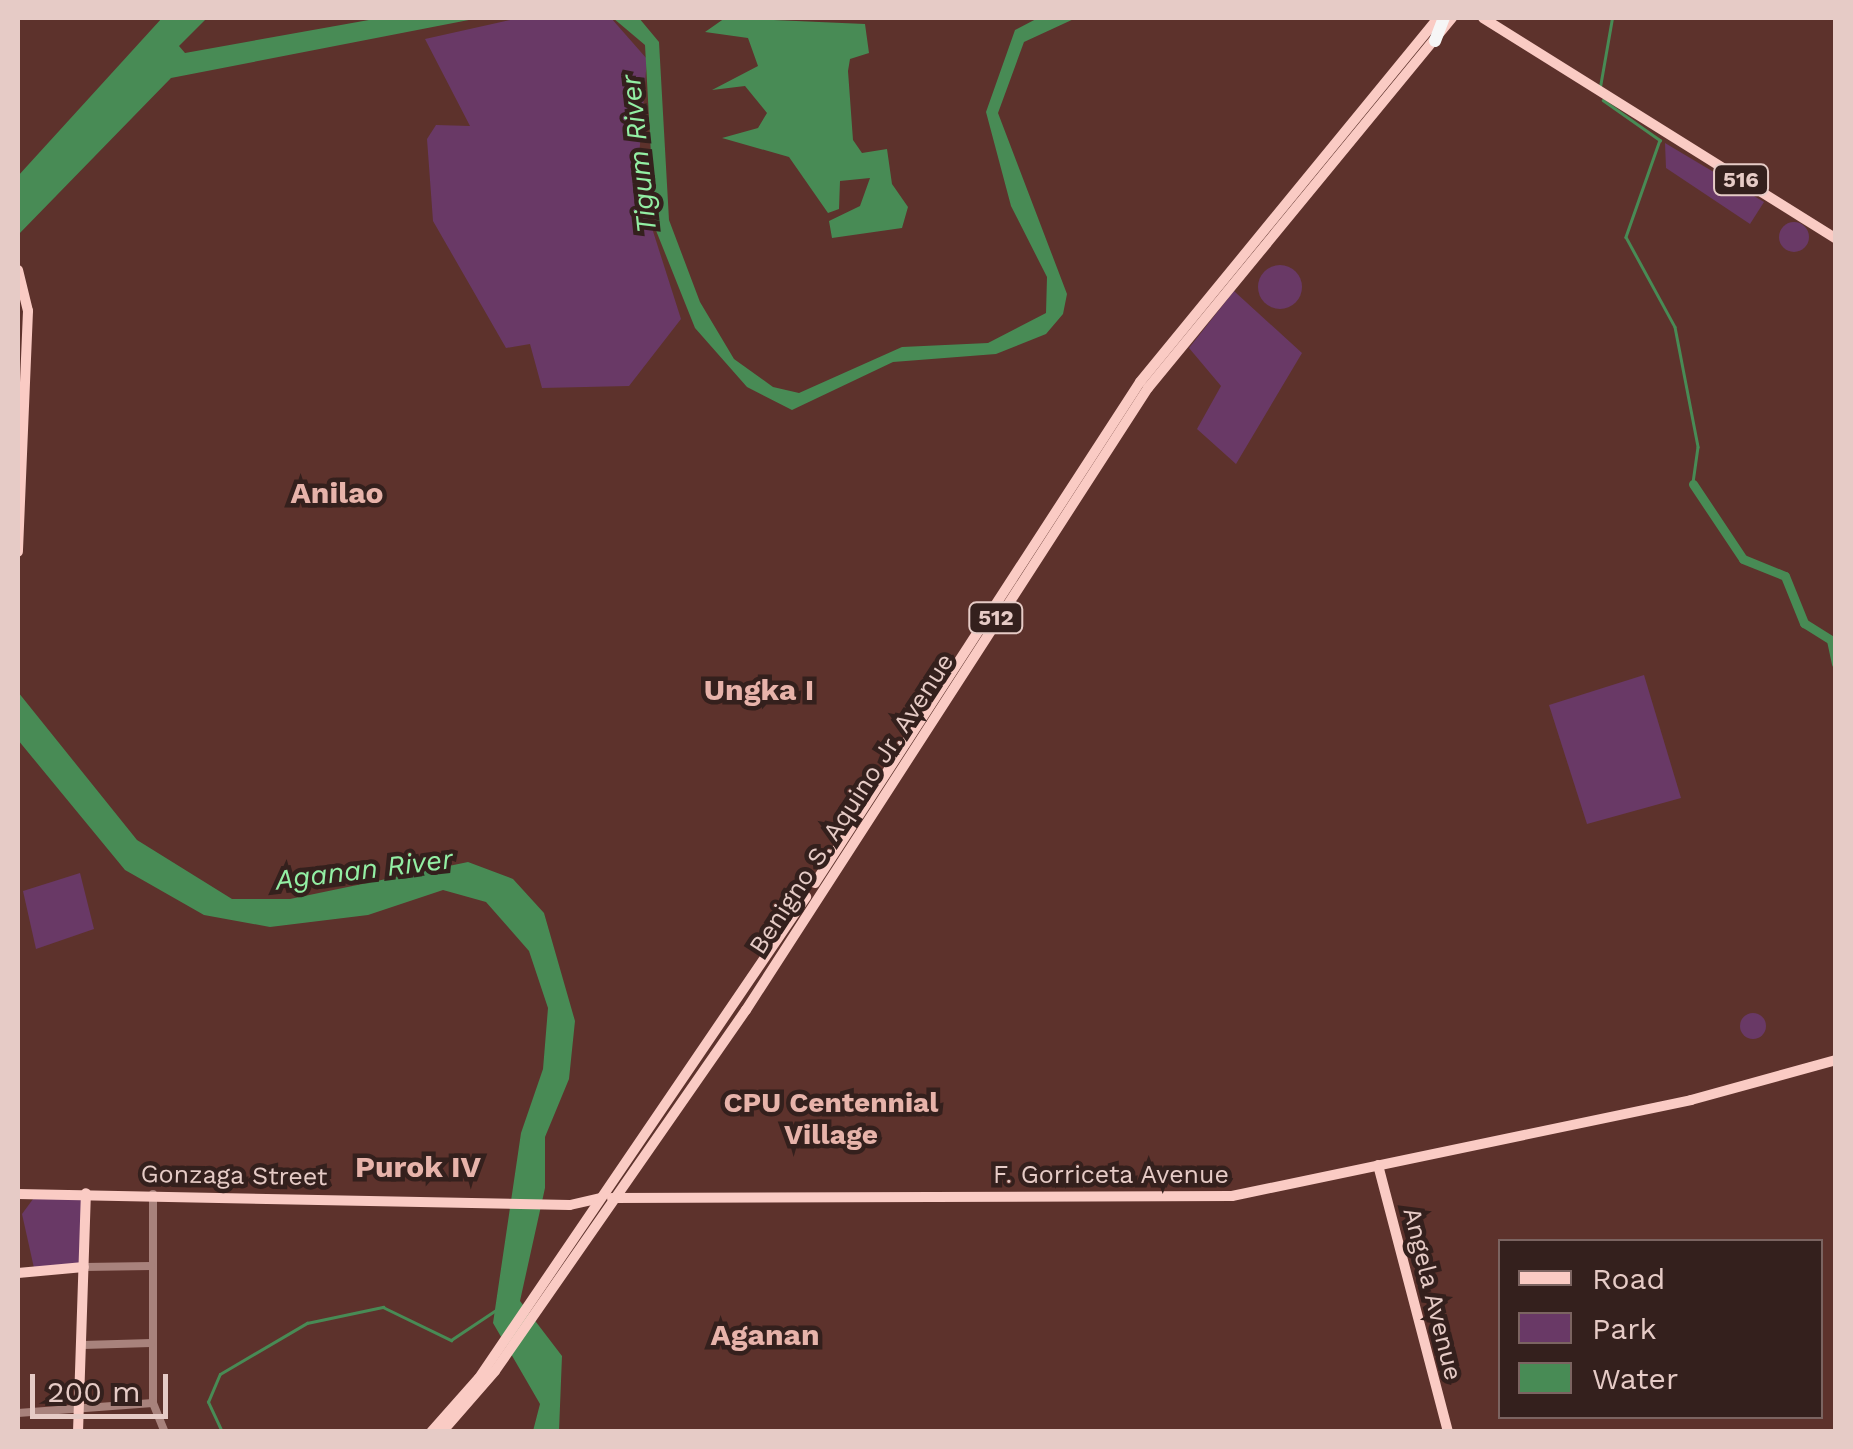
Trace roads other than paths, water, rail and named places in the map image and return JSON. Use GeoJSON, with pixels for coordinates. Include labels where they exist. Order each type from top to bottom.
{"type":"FeatureCollection","features":[{"type":"Feature","properties":{"kind":"highway"},"geometry":{"type":"LineString","coordinates":[[1435,41],[1444,18]]}},
{"type":"Feature","properties":{"kind":"main road","name":"Benigno S. Aquino Jr. Avenue"},"geometry":{"type":"LineString","coordinates":[[442,1432],[491,1368],[582,1232],[614,1195],[1103,444],[1386,78],[1444,18]]}},
{"type":"Feature","properties":{"kind":"main road","name":"512"},"geometry":{"type":"LineString","coordinates":[[1306,182],[1444,18]]}},
{"type":"Feature","properties":{"kind":"main road","name":"516"},"geometry":{"type":"LineString","coordinates":[[1483,18],[1836,239]]}},
{"type":"Feature","properties":{"kind":"main road","name":"516"},"geometry":{"type":"LineString","coordinates":[[1493,18],[1600,91]]}},
{"type":"Feature","properties":{"kind":"main road","name":"Benigno S. Aquino Jr. Avenue"},"geometry":{"type":"LineString","coordinates":[[1306,182],[1435,41]]}},
{"type":"Feature","properties":{"kind":"main road"},"geometry":{"type":"LineString","coordinates":[[1386,78],[1396,87]]}},
{"type":"Feature","properties":{"kind":"main road"},"geometry":{"type":"LineString","coordinates":[[18,270],[28,311],[18,552]]}},
{"type":"Feature","properties":{"kind":"main road","name":"F. Gorriceta Avenue"},"geometry":{"type":"LineString","coordinates":[[570,1205],[614,1195],[1218,1197],[1378,1166],[1836,1060]]}},
{"type":"Feature","properties":{"kind":"main road","name":"Angela Avenue"},"geometry":{"type":"LineString","coordinates":[[1378,1166],[1448,1432]]}},
{"type":"Feature","properties":{"kind":"main road","name":"Gonzaga Street"},"geometry":{"type":"LineString","coordinates":[[18,1194],[152,1193],[570,1205]]}},
{"type":"Feature","properties":{"kind":"main road"},"geometry":{"type":"LineString","coordinates":[[78,1432],[84,1407],[86,1194]]}},
{"type":"Feature","properties":{"kind":"main road"},"geometry":{"type":"LineString","coordinates":[[570,1205],[584,1214],[582,1232]]}},
{"type":"Feature","properties":{"kind":"main road"},"geometry":{"type":"LineString","coordinates":[[18,1273],[84,1266]]}},
{"type":"Feature","properties":{"kind":"main road","name":"Benigno S. Aquino Jr. Avenue"},"geometry":{"type":"LineString","coordinates":[[430,1432],[491,1368]]}},
{"type":"Feature","properties":{"kind":"street"},"geometry":{"type":"LineString","coordinates":[[152,1193],[152,1403],[165,1432]]}},
{"type":"Feature","properties":{"kind":"street"},"geometry":{"type":"LineString","coordinates":[[84,1266],[151,1266]]}},
{"type":"Feature","properties":{"kind":"street"},"geometry":{"type":"LineString","coordinates":[[83,1345],[151,1343]]}},
{"type":"Feature","properties":{"kind":"street"},"geometry":{"type":"LineString","coordinates":[[18,1414],[152,1403]]}},
{"type":"Feature","properties":{"kind":"water"},"geometry":{"type":"Polygon","coordinates":[[[162,18],[207,18],[179,46],[185,53],[380,18],[479,18],[171,78],[18,235],[18,176],[162,18]]]}},
{"type":"Feature","properties":{"kind":"water"},"geometry":{"type":"Polygon","coordinates":[[[613,18],[639,18],[659,42],[669,220],[700,302],[734,359],[773,387],[799,393],[902,347],[988,343],[1046,313],[1047,277],[1011,206],[986,112],[1015,30],[1038,18],[1076,18],[1024,42],[998,113],[1067,294],[1063,314],[1046,334],[996,354],[893,362],[792,410],[747,387],[695,328],[655,228],[645,45],[613,18]]]}},
{"type":"Feature","properties":{"kind":"water"},"geometry":{"type":"Polygon","coordinates":[[[725,18],[865,24],[869,53],[850,59],[848,71],[853,140],[862,153],[887,149],[892,184],[908,207],[902,228],[832,238],[829,221],[860,206],[870,178],[840,181],[839,209],[828,213],[789,157],[722,138],[758,128],[767,113],[745,86],[712,90],[758,66],[748,38],[705,32],[725,18]]]}},
{"type":"Feature","properties":{"kind":"water"},"geometry":{"type":"Polygon","coordinates":[[[18,692],[137,840],[232,899],[290,899],[468,862],[513,879],[544,913],[575,1021],[569,1079],[545,1137],[545,1188],[520,1301],[562,1356],[559,1431],[533,1431],[540,1404],[493,1323],[521,1133],[543,1069],[548,1008],[529,951],[486,902],[443,890],[368,915],[270,927],[204,915],[125,870],[18,740],[18,692]]]}},
{"type":"Feature","properties":{"kind":"waterway"},"geometry":{"type":"LineString","coordinates":[[1600,87],[1612,18]]}},
{"type":"Feature","properties":{"kind":"waterway"},"geometry":{"type":"LineString","coordinates":[[1603,100],[1660,140],[1626,237],[1675,327],[1698,447],[1693,484]]}},
{"type":"Feature","properties":{"kind":"waterway"},"geometry":{"type":"LineString","coordinates":[[1693,484],[1743,559],[1785,576],[1804,623],[1831,640],[1836,663]]}},
{"type":"Feature","properties":{"kind":"waterway"},"geometry":{"type":"LineString","coordinates":[[222,1432],[208,1402],[220,1374],[307,1323],[383,1307],[451,1340],[496,1310]]}},
{"type":"Feature","properties":{"kind":"district","name":"Anilao"},"geometry":{"type":"Point","coordinates":[337,493]}},
{"type":"Feature","properties":{"kind":"district","name":"Ungka I"},"geometry":{"type":"Point","coordinates":[759,690]}},
{"type":"Feature","properties":{"kind":"district","name":"CPU Centennial Village"},"geometry":{"type":"Point","coordinates":[831,1119]}},
{"type":"Feature","properties":{"kind":"district","name":"Purok IV"},"geometry":{"type":"Point","coordinates":[418,1167]}},
{"type":"Feature","properties":{"kind":"district","name":"Aganan"},"geometry":{"type":"Point","coordinates":[765,1335]}},
{"type":"Feature","properties":{"kind":"water label","name":"Tigum River"},"geometry":{"type":"Point","coordinates":[639,154]}},
{"type":"Feature","properties":{"kind":"water label","name":"Aganan River"},"geometry":{"type":"Point","coordinates":[364,870]}}]}
